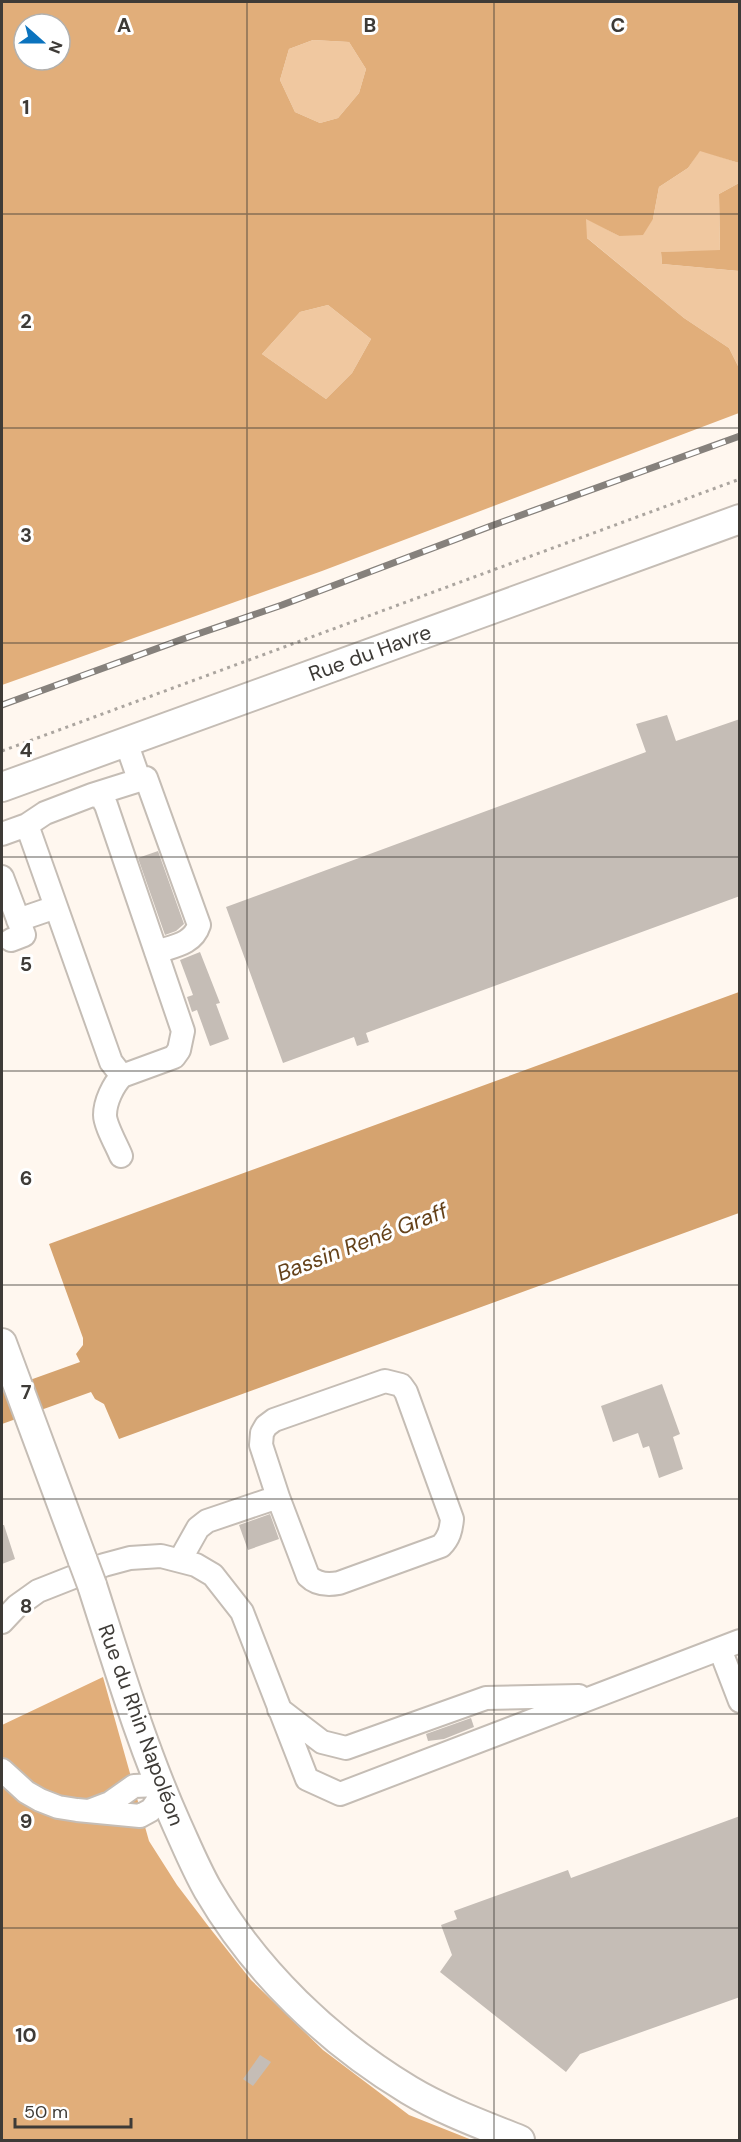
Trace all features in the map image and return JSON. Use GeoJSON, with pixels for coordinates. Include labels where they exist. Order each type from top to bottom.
{"type":"FeatureCollection","features":[{"type":"Feature","properties":{"kind":"main road","name":"Rue du Havre"},"geometry":{"type":"LineString","coordinates":[[2,787],[740,519]]}},
{"type":"Feature","properties":{"kind":"main road","name":"Rue du Rhin Napoléon"},"geometry":{"type":"LineString","coordinates":[[2,1342],[87,1573],[136,1723],[152,1788],[208,1890],[256,1958],[288,1995],[331,2035],[375,2068],[411,2091],[520,2140]]}},
{"type":"Feature","properties":{"kind":"street"},"geometry":{"type":"LineString","coordinates":[[126,742],[138,777]]}},
{"type":"Feature","properties":{"kind":"street"},"geometry":{"type":"LineString","coordinates":[[2,834],[27,825],[45,813],[138,777],[146,778],[199,925],[196,934],[191,939],[156,952]]}},
{"type":"Feature","properties":{"kind":"street"},"geometry":{"type":"LineString","coordinates":[[92,795],[101,797],[106,805],[183,1031],[183,1040],[174,1057],[122,1076],[110,1094],[105,1116],[121,1156]]}},
{"type":"Feature","properties":{"kind":"street"},"geometry":{"type":"LineString","coordinates":[[27,825],[111,1062],[122,1076]]}},
{"type":"Feature","properties":{"kind":"street"},"geometry":{"type":"LineString","coordinates":[[2,877],[15,930],[56,907]]}},
{"type":"Feature","properties":{"kind":"street"},"geometry":{"type":"LineString","coordinates":[[395,1382],[401,1385],[406,1392],[452,1519],[451,1530],[447,1540],[441,1546],[339,1583],[321,1583],[312,1580],[308,1575],[278,1497],[261,1444],[262,1433],[266,1426],[274,1420],[373,1383],[395,1382]]}},
{"type":"Feature","properties":{"kind":"street"},"geometry":{"type":"LineString","coordinates":[[180,1560],[198,1528],[213,1519],[278,1497]]}},
{"type":"Feature","properties":{"kind":"street"},"geometry":{"type":"LineString","coordinates":[[2,1622],[17,1606],[38,1591],[104,1565],[147,1556],[161,1556],[196,1566],[213,1575],[242,1612],[307,1779],[340,1794],[730,1645],[740,1701]]}},
{"type":"Feature","properties":{"kind":"street"},"geometry":{"type":"LineString","coordinates":[[278,1708],[322,1742],[346,1748],[486,1698],[597,1696]]}},
{"type":"Feature","properties":{"kind":"street"},"geometry":{"type":"LineString","coordinates":[[2,1770],[10,1779],[40,1800],[58,1807],[140,1816],[171,1834],[194,1864]]}},
{"type":"Feature","properties":{"kind":"street"},"geometry":{"type":"LineString","coordinates":[[90,1810],[152,1788],[151,1810],[140,1816]]}},
{"type":"Feature","properties":{"kind":"path"},"geometry":{"type":"LineString","coordinates":[[2,751],[740,479]]}},
{"type":"Feature","properties":{"kind":"shaded area"},"geometry":{"type":"Polygon","coordinates":[[[2,2],[739,2],[739,163],[700,151],[688,168],[659,187],[653,219],[643,235],[619,236],[586,219],[587,238],[684,318],[729,348],[739,368],[739,413],[322,571],[2,685],[2,2]],[[313,40],[289,49],[280,80],[295,112],[320,123],[338,118],[359,93],[366,69],[349,42],[313,40]],[[328,305],[300,312],[262,354],[326,399],[352,373],[371,339],[328,305]]]}},
{"type":"Feature","properties":{"kind":"shaded area"},"geometry":{"type":"Polygon","coordinates":[[[313,40],[349,42],[366,69],[359,93],[338,118],[320,123],[295,112],[280,80],[289,49],[313,40]]]}},
{"type":"Feature","properties":{"kind":"shaded area"},"geometry":{"type":"Polygon","coordinates":[[[700,150],[739,163],[739,183],[719,194],[720,251],[661,252],[662,264],[739,271],[739,368],[729,348],[684,318],[586,237],[586,218],[619,236],[653,219],[659,187],[688,168],[700,150]]]}},
{"type":"Feature","properties":{"kind":"shaded area"},"geometry":{"type":"Polygon","coordinates":[[[739,183],[739,271],[662,264],[661,252],[720,250],[719,194],[739,183]]]}},
{"type":"Feature","properties":{"kind":"shaded area"},"geometry":{"type":"Polygon","coordinates":[[[328,305],[371,339],[352,373],[326,399],[262,354],[300,312],[328,305]]]}},
{"type":"Feature","properties":{"kind":"shaded area"},"geometry":{"type":"Polygon","coordinates":[[[103,1677],[149,1841],[177,1885],[251,1980],[323,2050],[409,2115],[472,2140],[2,2140],[2,1725],[103,1677]]]}},
{"type":"Feature","properties":{"kind":"water","name":"Bassin René Graff"},"geometry":{"type":"Polygon","coordinates":[[[739,992],[739,1213],[119,1439],[104,1404],[95,1399],[91,1392],[2,1424],[2,1390],[80,1362],[76,1354],[83,1345],[83,1338],[49,1244],[739,992]]]}},
{"type":"Feature","properties":{"kind":"building"},"geometry":{"type":"Polygon","coordinates":[[[667,715],[676,741],[740,719],[740,896],[366,1033],[369,1042],[357,1046],[354,1037],[283,1063],[226,907],[646,752],[636,724],[667,715]]]}},
{"type":"Feature","properties":{"kind":"building"},"geometry":{"type":"Polygon","coordinates":[[[158,851],[184,924],[176,931],[165,935],[138,858],[158,851]]]}},
{"type":"Feature","properties":{"kind":"building"},"geometry":{"type":"Polygon","coordinates":[[[200,952],[220,1003],[216,1004],[229,1039],[210,1046],[197,1010],[192,1012],[187,997],[193,995],[180,960],[200,952]]]}},
{"type":"Feature","properties":{"kind":"building"},"geometry":{"type":"Polygon","coordinates":[[[662,1384],[680,1434],[673,1437],[683,1469],[659,1478],[649,1446],[643,1448],[638,1433],[613,1442],[601,1406],[662,1384]]]}},
{"type":"Feature","properties":{"kind":"building"},"geometry":{"type":"Polygon","coordinates":[[[270,1514],[279,1539],[248,1550],[239,1525],[270,1514]]]}},
{"type":"Feature","properties":{"kind":"building"},"geometry":{"type":"Polygon","coordinates":[[[2,1525],[4,1525],[15,1559],[2,1564],[2,1525]]]}},
{"type":"Feature","properties":{"kind":"building"},"geometry":{"type":"Polygon","coordinates":[[[471,1718],[474,1727],[444,1739],[428,1741],[426,1734],[471,1718]]]}},
{"type":"Feature","properties":{"kind":"building"},"geometry":{"type":"Polygon","coordinates":[[[740,1816],[740,1997],[580,2054],[566,2072],[440,1972],[452,1955],[441,1925],[457,1919],[454,1911],[568,1870],[571,1878],[740,1816]]]}},
{"type":"Feature","properties":{"kind":"building"},"geometry":{"type":"Polygon","coordinates":[[[260,2055],[271,2062],[253,2086],[243,2079],[260,2055]]]}},
{"type":"Feature","properties":{"kind":"railway"},"geometry":{"type":"LineString","coordinates":[[2,705],[282,605],[740,436]]}}]}
